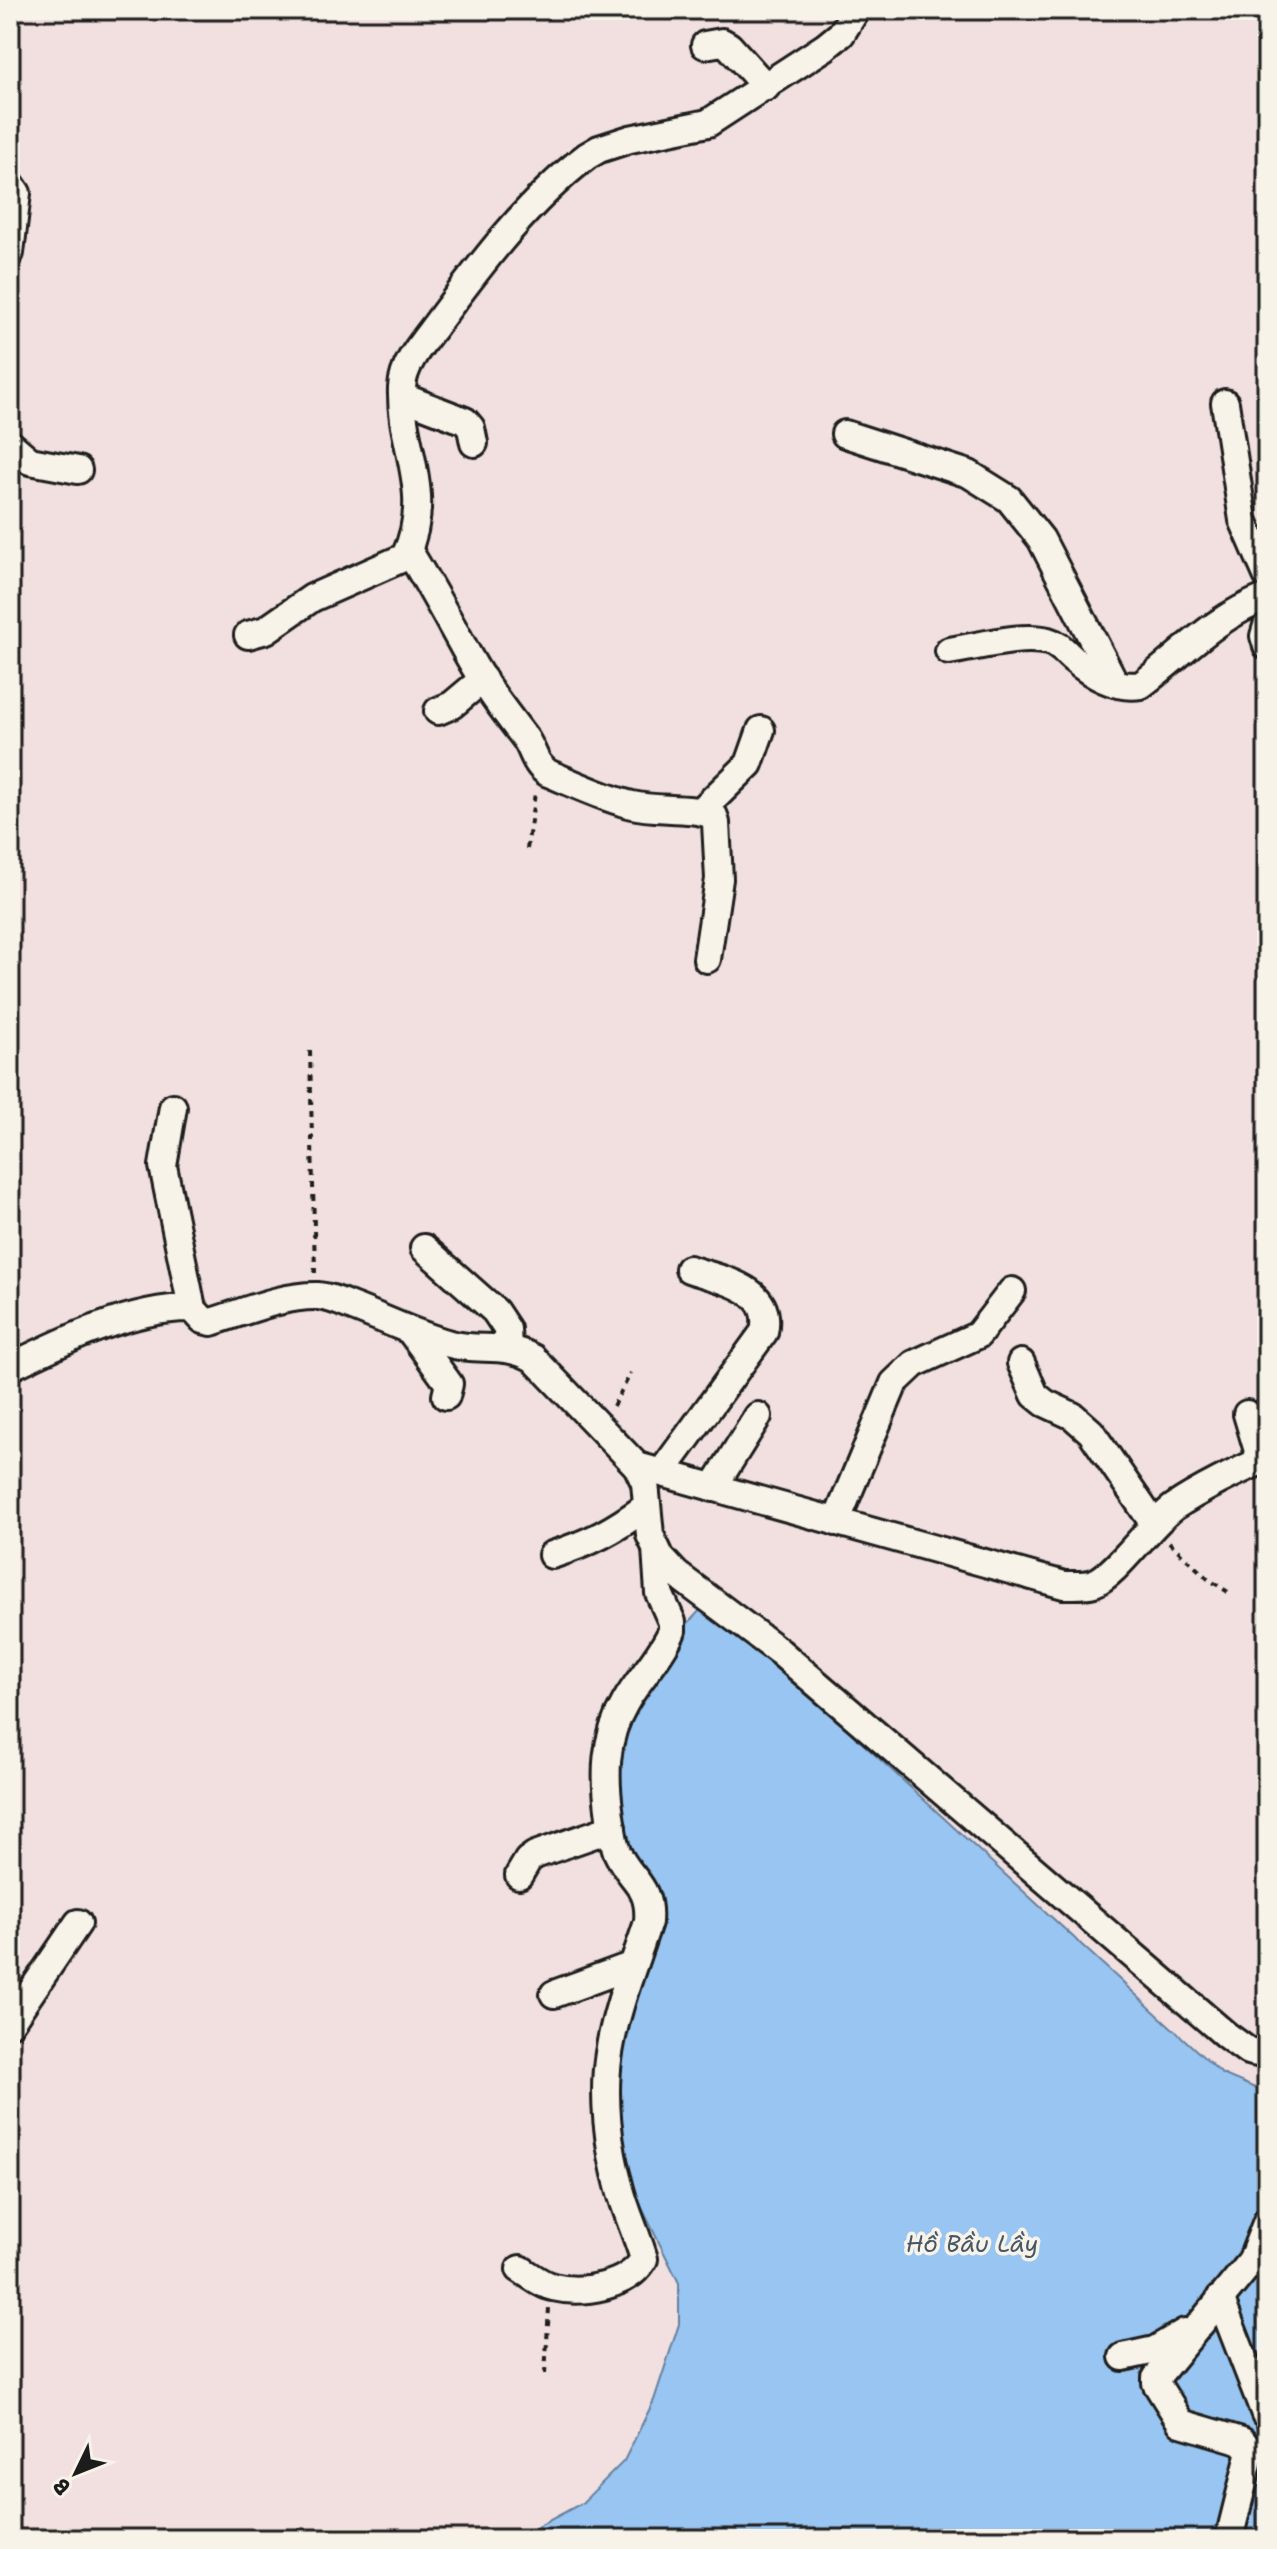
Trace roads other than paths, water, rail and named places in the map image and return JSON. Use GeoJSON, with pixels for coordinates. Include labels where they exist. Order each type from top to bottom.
{"type":"FeatureCollection","features":[{"type":"Feature","properties":{"kind":"street"},"geometry":{"type":"LineString","coordinates":[[248,635],[266,630],[312,598],[405,557],[417,516],[417,480],[402,384],[418,348],[517,221],[579,162],[599,149],[630,139],[708,123],[841,34],[859,11]]}},
{"type":"Feature","properties":{"kind":"street"},"geometry":{"type":"LineString","coordinates":[[705,45],[722,42],[729,46],[766,87]]}},
{"type":"Feature","properties":{"kind":"street"},"geometry":{"type":"LineString","coordinates":[[10,183],[17,193],[10,253]]}},
{"type":"Feature","properties":{"kind":"street"},"geometry":{"type":"LineString","coordinates":[[403,397],[465,421],[471,428],[474,443]]}},
{"type":"Feature","properties":{"kind":"street"},"geometry":{"type":"LineString","coordinates":[[1225,403],[1240,511],[1267,575]]}},
{"type":"Feature","properties":{"kind":"street"},"geometry":{"type":"LineString","coordinates":[[845,434],[969,474],[1009,499],[1041,539],[1115,683]]}},
{"type":"Feature","properties":{"kind":"street"},"geometry":{"type":"LineString","coordinates":[[10,444],[30,461],[78,470]]}},
{"type":"Feature","properties":{"kind":"street"},"geometry":{"type":"LineString","coordinates":[[408,550],[483,679],[531,747],[539,767],[632,805],[702,810],[714,816],[719,879],[707,959]]}},
{"type":"Feature","properties":{"kind":"street"},"geometry":{"type":"LineString","coordinates":[[949,651],[1028,639],[1045,640],[1057,644],[1095,674],[1128,687],[1141,685],[1214,624],[1241,607],[1267,597]]}},
{"type":"Feature","properties":{"kind":"street"},"geometry":{"type":"LineString","coordinates":[[1267,626],[1264,636],[1267,646]]}},
{"type":"Feature","properties":{"kind":"street"},"geometry":{"type":"LineString","coordinates":[[438,711],[452,705],[483,679]]}},
{"type":"Feature","properties":{"kind":"street"},"geometry":{"type":"LineString","coordinates":[[702,810],[749,764],[761,730]]}},
{"type":"Feature","properties":{"kind":"street"},"geometry":{"type":"LineString","coordinates":[[173,1107],[163,1166],[192,1308],[203,1320],[211,1322],[292,1298],[316,1296],[330,1298],[411,1332],[470,1348],[518,1349],[533,1358],[600,1428],[649,1469],[713,1488],[1064,1585],[1095,1583],[1175,1507],[1264,1460],[1247,1414]]}},
{"type":"Feature","properties":{"kind":"street"},"geometry":{"type":"LineString","coordinates":[[424,1248],[495,1311],[507,1329],[508,1348]]}},
{"type":"Feature","properties":{"kind":"street"},"geometry":{"type":"LineString","coordinates":[[689,1269],[747,1289],[762,1304],[766,1322],[764,1332],[649,1469],[645,1483],[647,1506],[650,1535],[656,1548],[676,1574],[780,1652],[1226,2035],[1248,2051],[1267,2055]]}},
{"type":"Feature","properties":{"kind":"street"},"geometry":{"type":"LineString","coordinates":[[836,1522],[894,1383],[914,1364],[978,1335],[1012,1291]]}},
{"type":"Feature","properties":{"kind":"street"},"geometry":{"type":"LineString","coordinates":[[10,1367],[101,1327],[146,1314],[192,1308]]}},
{"type":"Feature","properties":{"kind":"street"},"geometry":{"type":"LineString","coordinates":[[411,1332],[449,1384],[446,1396]]}},
{"type":"Feature","properties":{"kind":"street"},"geometry":{"type":"LineString","coordinates":[[1021,1363],[1035,1395],[1073,1416],[1091,1432],[1154,1524]]}},
{"type":"Feature","properties":{"kind":"street"},"geometry":{"type":"LineString","coordinates":[[713,1488],[758,1416]]}},
{"type":"Feature","properties":{"kind":"street"},"geometry":{"type":"LineString","coordinates":[[552,1555],[602,1537],[647,1506]]}},
{"type":"Feature","properties":{"kind":"street"},"geometry":{"type":"LineString","coordinates":[[520,2269],[550,2287],[591,2289],[631,2274],[644,2259],[619,2187],[609,2135],[607,2091],[608,2055],[648,1922],[649,1907],[641,1884],[616,1849],[606,1791],[605,1763],[611,1733],[626,1701],[672,1631],[672,1622],[659,1593],[656,1548]]}},
{"type":"Feature","properties":{"kind":"street"},"geometry":{"type":"LineString","coordinates":[[519,1875],[535,1855],[612,1828]]}},
{"type":"Feature","properties":{"kind":"street"},"geometry":{"type":"LineString","coordinates":[[10,2023],[78,1923]]}},
{"type":"Feature","properties":{"kind":"street"},"geometry":{"type":"LineString","coordinates":[[554,1994],[633,1965]]}},
{"type":"Feature","properties":{"kind":"street"},"geometry":{"type":"LineString","coordinates":[[1235,2535],[1251,2451],[1242,2441],[1181,2423],[1156,2383],[1158,2374],[1251,2262],[1267,2221]]}},
{"type":"Feature","properties":{"kind":"street"},"geometry":{"type":"LineString","coordinates":[[1123,2357],[1162,2347],[1212,2308]]}},
{"type":"Feature","properties":{"kind":"street"},"geometry":{"type":"LineString","coordinates":[[1212,2308],[1265,2414]]}},
{"type":"Feature","properties":{"kind":"water","name":"Hồ Bầu Lầy"},"geometry":{"type":"Polygon","coordinates":[[[702,1608],[747,1637],[1222,2074],[1267,2093],[1267,2539],[515,2539],[582,2503],[624,2461],[654,2400],[679,2324],[679,2283],[635,2194],[620,2149],[616,2078],[644,1947],[617,1825],[615,1733],[675,1637],[702,1608]]]}}]}
